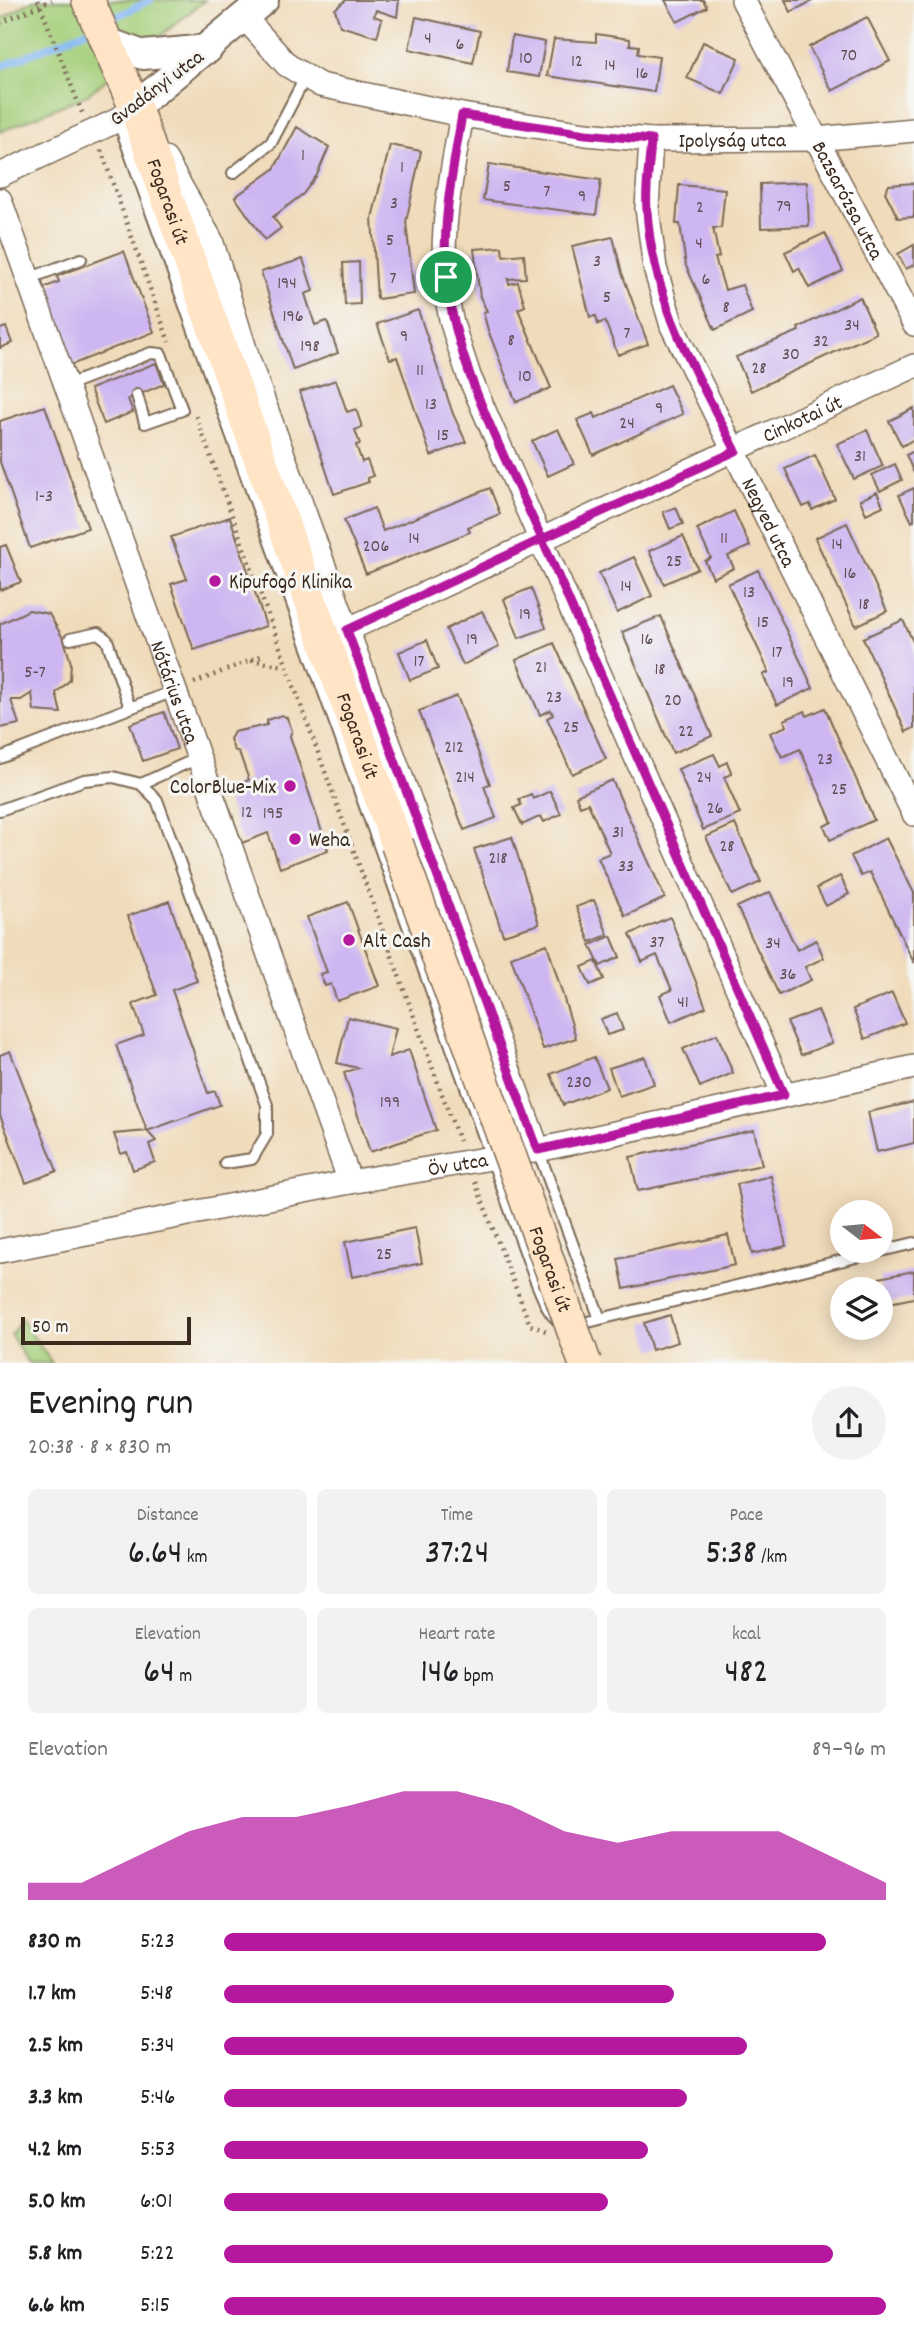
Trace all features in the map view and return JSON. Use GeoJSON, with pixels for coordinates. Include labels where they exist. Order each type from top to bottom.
{"type":"FeatureCollection","features":[{"type":"Feature","properties":{"kind":"main road","name":"Fogarasi út"},"geometry":{"type":"LineString","coordinates":[[88,0],[127,114],[397,844],[585,1363]]}},
{"type":"Feature","properties":{"kind":"street","name":"Bazsarózsa utca"},"geometry":{"type":"LineString","coordinates":[[743,0],[914,324]]}},
{"type":"Feature","properties":{"kind":"street","name":"Ipolyság utca"},"geometry":{"type":"LineString","coordinates":[[254,9],[286,65],[320,85],[462,115],[586,134],[651,140],[816,139],[914,130]]}},
{"type":"Feature","properties":{"kind":"street","name":"Gvadányi utca"},"geometry":{"type":"LineString","coordinates":[[0,175],[96,142],[254,9]]}},
{"type":"Feature","properties":{"kind":"street"},"geometry":{"type":"LineString","coordinates":[[104,41],[143,55],[208,49]]}},
{"type":"Feature","properties":{"kind":"street","name":"Fogarasi út"},"geometry":{"type":"LineString","coordinates":[[127,114],[211,240],[249,362],[538,1150]]}},
{"type":"Feature","properties":{"kind":"street"},"geometry":{"type":"LineString","coordinates":[[462,115],[446,204],[443,243],[451,318],[470,376],[784,1095]]}},
{"type":"Feature","properties":{"kind":"street","name":"Negyed utca"},"geometry":{"type":"LineString","coordinates":[[651,140],[646,208],[655,268],[672,326],[914,814]]}},
{"type":"Feature","properties":{"kind":"street","name":"Nótárius utca"},"geometry":{"type":"LineString","coordinates":[[0,200],[5,233],[27,279],[350,1182]]}},
{"type":"Feature","properties":{"kind":"street","name":"Cinkotai út"},"geometry":{"type":"LineString","coordinates":[[347,630],[914,366]]}},
{"type":"Feature","properties":{"kind":"street","name":"Öv utca"},"geometry":{"type":"LineString","coordinates":[[0,1251],[350,1182],[538,1150],[914,1068]]}},
{"type":"Feature","properties":{"kind":"lane"},"geometry":{"type":"LineString","coordinates":[[233,173],[271,143],[306,76]]}},
{"type":"Feature","properties":{"kind":"lane"},"geometry":{"type":"LineString","coordinates":[[127,114],[478,1161],[551,1317],[562,1325],[600,1319],[914,1243]]}},
{"type":"Feature","properties":{"kind":"lane"},"geometry":{"type":"LineString","coordinates":[[27,279],[81,258]]}},
{"type":"Feature","properties":{"kind":"lane"},"geometry":{"type":"LineString","coordinates":[[65,386],[128,368],[151,353],[161,354],[182,410],[145,423],[137,395]]}},
{"type":"Feature","properties":{"kind":"lane"},"geometry":{"type":"LineString","coordinates":[[70,639],[98,633],[107,640],[130,708]]}},
{"type":"Feature","properties":{"kind":"lane"},"geometry":{"type":"LineString","coordinates":[[0,758],[174,691]]}},
{"type":"Feature","properties":{"kind":"lane"},"geometry":{"type":"LineString","coordinates":[[141,784],[198,758]]}},
{"type":"Feature","properties":{"kind":"lane"},"geometry":{"type":"LineString","coordinates":[[0,810],[84,780],[113,777],[141,784],[157,800],[267,1105],[267,1134],[252,1159],[225,1163]]}},
{"type":"Feature","properties":{"kind":"lane"},"geometry":{"type":"LineString","coordinates":[[538,1150],[600,1319]]}},
{"type":"Feature","properties":{"kind":"path"},"geometry":{"type":"LineString","coordinates":[[0,23],[38,3],[52,0]]}},
{"type":"Feature","properties":{"kind":"path"},"geometry":{"type":"LineString","coordinates":[[38,3],[96,142],[174,354]]}},
{"type":"Feature","properties":{"kind":"path"},"geometry":{"type":"LineString","coordinates":[[192,406],[285,666],[478,1161],[530,1325],[549,1333]]}},
{"type":"Feature","properties":{"kind":"path"},"geometry":{"type":"LineString","coordinates":[[174,691],[265,654]]}},
{"type":"Feature","properties":{"kind":"path"},"geometry":{"type":"LineString","coordinates":[[250,660],[285,666]]}},
{"type":"Feature","properties":{"kind":"green space"},"geometry":{"type":"Polygon","coordinates":[[[33,0],[205,0],[87,95],[0,132],[0,20],[33,0]]]}},
{"type":"Feature","properties":{"kind":"green space"},"geometry":{"type":"Polygon","coordinates":[[[21,1319],[52,1363],[28,1363],[11,1335],[21,1319]]]}},
{"type":"Feature","properties":{"kind":"building"},"geometry":{"type":"Polygon","coordinates":[[[346,0],[399,0],[397,17],[376,10],[374,16],[382,19],[377,37],[340,26],[335,9],[346,0]]]}},
{"type":"Feature","properties":{"kind":"building"},"geometry":{"type":"Polygon","coordinates":[[[665,0],[703,0],[707,7],[677,22],[665,0]]]}},
{"type":"Feature","properties":{"kind":"building"},"geometry":{"type":"Polygon","coordinates":[[[785,0],[814,0],[791,12],[785,0]]]}},
{"type":"Feature","properties":{"kind":"building"},"geometry":{"type":"Polygon","coordinates":[[[416,17],[480,31],[473,63],[409,49],[416,17]]]}},
{"type":"Feature","properties":{"kind":"building"},"geometry":{"type":"Polygon","coordinates":[[[867,17],[890,61],[832,91],[809,47],[867,17]]]}},
{"type":"Feature","properties":{"kind":"building"},"geometry":{"type":"Polygon","coordinates":[[[596,34],[630,39],[630,45],[639,46],[638,54],[659,57],[654,92],[547,76],[554,39],[596,42],[596,34]]]}},
{"type":"Feature","properties":{"kind":"building"},"geometry":{"type":"Polygon","coordinates":[[[512,36],[545,42],[539,77],[507,72],[512,36]]]}},
{"type":"Feature","properties":{"kind":"building"},"geometry":{"type":"Polygon","coordinates":[[[703,42],[739,58],[723,94],[687,78],[703,42]]]}},
{"type":"Feature","properties":{"kind":"building"},"geometry":{"type":"Polygon","coordinates":[[[297,127],[329,147],[317,175],[303,194],[273,217],[281,228],[265,240],[235,197],[274,169],[297,127]]]}},
{"type":"Feature","properties":{"kind":"building"},"geometry":{"type":"Polygon","coordinates":[[[390,145],[421,151],[406,222],[414,294],[377,299],[372,218],[390,145]]]}},
{"type":"Feature","properties":{"kind":"building"},"geometry":{"type":"Polygon","coordinates":[[[489,164],[601,180],[596,215],[483,200],[489,164]]]}},
{"type":"Feature","properties":{"kind":"building"},"geometry":{"type":"Polygon","coordinates":[[[807,182],[809,226],[761,228],[760,184],[807,182]]]}},
{"type":"Feature","properties":{"kind":"building"},"geometry":{"type":"Polygon","coordinates":[[[914,183],[914,217],[898,218],[885,192],[889,185],[914,183]]]}},
{"type":"Feature","properties":{"kind":"building"},"geometry":{"type":"Polygon","coordinates":[[[679,185],[725,189],[721,228],[713,228],[719,257],[715,258],[725,290],[742,285],[752,312],[715,330],[686,266],[680,224],[676,224],[679,185]]]}},
{"type":"Feature","properties":{"kind":"building"},"geometry":{"type":"Polygon","coordinates":[[[825,233],[843,271],[809,288],[799,268],[794,271],[785,252],[825,233]]]}},
{"type":"Feature","properties":{"kind":"building"},"geometry":{"type":"Polygon","coordinates":[[[613,237],[622,273],[648,344],[618,355],[605,321],[598,324],[596,316],[590,317],[572,246],[613,237]]]}},
{"type":"Feature","properties":{"kind":"building"},"geometry":{"type":"Polygon","coordinates":[[[914,245],[914,265],[906,269],[898,254],[914,245]]]}},
{"type":"Feature","properties":{"kind":"building"},"geometry":{"type":"Polygon","coordinates":[[[502,247],[503,256],[524,254],[526,278],[508,279],[509,284],[518,282],[525,306],[518,309],[551,388],[516,402],[483,312],[487,311],[480,297],[474,249],[502,247]]]}},
{"type":"Feature","properties":{"kind":"building"},"geometry":{"type":"Polygon","coordinates":[[[124,251],[154,332],[71,365],[43,288],[59,282],[57,276],[124,251]]]}},
{"type":"Feature","properties":{"kind":"building"},"geometry":{"type":"Polygon","coordinates":[[[303,259],[313,291],[305,294],[315,325],[327,321],[338,353],[293,370],[261,272],[303,259]]]}},
{"type":"Feature","properties":{"kind":"building"},"geometry":{"type":"Polygon","coordinates":[[[359,262],[360,304],[345,305],[343,263],[359,262]]]}},
{"type":"Feature","properties":{"kind":"building"},"geometry":{"type":"Polygon","coordinates":[[[860,297],[876,333],[751,391],[736,357],[799,331],[798,328],[860,297]]]}},
{"type":"Feature","properties":{"kind":"building"},"geometry":{"type":"Polygon","coordinates":[[[418,310],[453,414],[466,442],[431,456],[397,357],[390,359],[377,324],[418,310]]]}},
{"type":"Feature","properties":{"kind":"building"},"geometry":{"type":"Polygon","coordinates":[[[6,327],[12,343],[0,348],[0,329],[6,327]]]}},
{"type":"Feature","properties":{"kind":"building"},"geometry":{"type":"Polygon","coordinates":[[[156,363],[164,384],[128,399],[133,412],[104,424],[90,389],[156,363]]]}},
{"type":"Feature","properties":{"kind":"building"},"geometry":{"type":"Polygon","coordinates":[[[336,380],[347,412],[356,409],[362,427],[355,430],[360,444],[356,445],[362,462],[367,460],[373,476],[367,478],[369,482],[334,494],[300,392],[336,380]]]}},
{"type":"Feature","properties":{"kind":"building"},"geometry":{"type":"Polygon","coordinates":[[[669,385],[683,414],[593,455],[577,420],[594,413],[596,418],[669,385]]]}},
{"type":"Feature","properties":{"kind":"building"},"geometry":{"type":"Polygon","coordinates":[[[45,406],[88,528],[30,548],[0,462],[0,421],[45,406]]]}},
{"type":"Feature","properties":{"kind":"building"},"geometry":{"type":"Polygon","coordinates":[[[914,408],[914,439],[902,446],[889,421],[914,408]]]}},
{"type":"Feature","properties":{"kind":"building"},"geometry":{"type":"Polygon","coordinates":[[[558,429],[574,464],[548,476],[532,441],[558,429]]]}},
{"type":"Feature","properties":{"kind":"building"},"geometry":{"type":"Polygon","coordinates":[[[867,430],[883,466],[854,479],[837,444],[867,430]]]}},
{"type":"Feature","properties":{"kind":"building"},"geometry":{"type":"Polygon","coordinates":[[[914,451],[914,473],[906,455],[914,451]]]}},
{"type":"Feature","properties":{"kind":"building"},"geometry":{"type":"Polygon","coordinates":[[[815,455],[835,499],[812,510],[810,504],[803,507],[785,469],[815,455]]]}},
{"type":"Feature","properties":{"kind":"building"},"geometry":{"type":"Polygon","coordinates":[[[895,464],[902,480],[880,491],[872,475],[895,464]]]}},
{"type":"Feature","properties":{"kind":"building"},"geometry":{"type":"Polygon","coordinates":[[[490,488],[500,514],[468,527],[470,532],[366,574],[344,520],[374,508],[383,531],[490,488]]]}},
{"type":"Feature","properties":{"kind":"building"},"geometry":{"type":"Polygon","coordinates":[[[914,488],[914,521],[912,522],[899,495],[914,488]]]}},
{"type":"Feature","properties":{"kind":"building"},"geometry":{"type":"Polygon","coordinates":[[[877,492],[883,506],[866,514],[860,500],[877,492]]]}},
{"type":"Feature","properties":{"kind":"building"},"geometry":{"type":"Polygon","coordinates":[[[676,507],[683,524],[670,529],[663,512],[676,507]]]}},
{"type":"Feature","properties":{"kind":"building"},"geometry":{"type":"Polygon","coordinates":[[[734,511],[750,546],[728,556],[734,568],[713,578],[705,561],[711,558],[697,529],[734,511]]]}},
{"type":"Feature","properties":{"kind":"building","name":"Kipufogó Klinika"},"geometry":{"type":"Polygon","coordinates":[[[230,517],[266,626],[194,650],[171,584],[187,579],[171,537],[230,517]]]}},
{"type":"Feature","properties":{"kind":"building"},"geometry":{"type":"Polygon","coordinates":[[[847,523],[887,611],[856,626],[815,538],[847,523]]]}},
{"type":"Feature","properties":{"kind":"building"},"geometry":{"type":"Polygon","coordinates":[[[683,536],[698,569],[664,584],[649,551],[683,536]]]}},
{"type":"Feature","properties":{"kind":"building"},"geometry":{"type":"Polygon","coordinates":[[[6,545],[21,582],[0,590],[0,547],[6,545]]]}},
{"type":"Feature","properties":{"kind":"building"},"geometry":{"type":"Polygon","coordinates":[[[634,557],[652,596],[617,613],[599,573],[634,557]]]}},
{"type":"Feature","properties":{"kind":"building"},"geometry":{"type":"Polygon","coordinates":[[[758,570],[813,688],[777,705],[763,675],[769,672],[728,584],[758,570]]]}},
{"type":"Feature","properties":{"kind":"building"},"geometry":{"type":"Polygon","coordinates":[[[531,588],[546,628],[519,638],[504,599],[531,588]]]}},
{"type":"Feature","properties":{"kind":"building"},"geometry":{"type":"Polygon","coordinates":[[[29,610],[49,614],[64,640],[71,663],[70,680],[56,693],[61,713],[34,711],[32,693],[21,700],[11,700],[19,724],[0,728],[0,624],[29,610]]]}},
{"type":"Feature","properties":{"kind":"building"},"geometry":{"type":"Polygon","coordinates":[[[482,611],[499,647],[463,665],[446,629],[482,611]]]}},
{"type":"Feature","properties":{"kind":"building"},"geometry":{"type":"Polygon","coordinates":[[[661,616],[712,736],[673,753],[622,632],[661,616]]]}},
{"type":"Feature","properties":{"kind":"building"},"geometry":{"type":"Polygon","coordinates":[[[903,620],[914,644],[914,728],[906,732],[863,638],[903,620]]]}},
{"type":"Feature","properties":{"kind":"building"},"geometry":{"type":"Polygon","coordinates":[[[427,640],[438,669],[410,680],[399,652],[427,640]]]}},
{"type":"Feature","properties":{"kind":"building"},"geometry":{"type":"Polygon","coordinates":[[[554,643],[606,759],[572,774],[547,718],[553,715],[551,710],[540,715],[516,660],[554,643]]]}},
{"type":"Feature","properties":{"kind":"building"},"geometry":{"type":"Polygon","coordinates":[[[457,696],[490,784],[484,786],[496,818],[464,830],[419,711],[457,696]]]}},
{"type":"Feature","properties":{"kind":"building"},"geometry":{"type":"Polygon","coordinates":[[[825,708],[874,820],[830,840],[824,826],[832,822],[800,749],[782,757],[770,733],[787,726],[784,720],[805,711],[807,716],[825,708]]]}},
{"type":"Feature","properties":{"kind":"building"},"geometry":{"type":"Polygon","coordinates":[[[164,712],[177,749],[143,761],[130,724],[164,712]]]}},
{"type":"Feature","properties":{"kind":"building"},"geometry":{"type":"Polygon","coordinates":[[[282,715],[287,718],[292,730],[290,736],[328,850],[280,868],[268,833],[242,843],[223,790],[249,780],[239,752],[234,750],[230,739],[234,732],[267,725],[267,720],[282,715]]]}},
{"type":"Feature","properties":{"kind":"building"},"geometry":{"type":"Polygon","coordinates":[[[714,754],[720,766],[727,762],[732,774],[724,777],[740,814],[703,830],[678,769],[714,754]]]}},
{"type":"Feature","properties":{"kind":"building"},"geometry":{"type":"Polygon","coordinates":[[[612,780],[665,898],[625,916],[598,858],[610,853],[588,803],[580,806],[576,796],[612,780]]]}},
{"type":"Feature","properties":{"kind":"building"},"geometry":{"type":"Polygon","coordinates":[[[550,791],[561,814],[544,822],[541,816],[522,825],[514,808],[521,805],[519,799],[531,794],[533,799],[550,791]]]}},
{"type":"Feature","properties":{"kind":"building"},"geometry":{"type":"Polygon","coordinates":[[[735,824],[761,882],[732,895],[706,837],[735,824]]]}},
{"type":"Feature","properties":{"kind":"building"},"geometry":{"type":"Polygon","coordinates":[[[512,837],[539,924],[503,935],[474,849],[512,837]]]}},
{"type":"Feature","properties":{"kind":"building"},"geometry":{"type":"Polygon","coordinates":[[[886,838],[914,893],[914,963],[870,872],[861,876],[851,856],[886,838]]]}},
{"type":"Feature","properties":{"kind":"building"},"geometry":{"type":"Polygon","coordinates":[[[840,876],[849,894],[826,906],[817,888],[840,876]]]}},
{"type":"Feature","properties":{"kind":"building"},"geometry":{"type":"Polygon","coordinates":[[[770,892],[797,950],[816,940],[824,958],[805,967],[811,980],[779,995],[737,907],[770,892]]]}},
{"type":"Feature","properties":{"kind":"building"},"geometry":{"type":"Polygon","coordinates":[[[594,900],[608,935],[590,942],[576,907],[594,900]]]}},
{"type":"Feature","properties":{"kind":"building"},"geometry":{"type":"Polygon","coordinates":[[[169,901],[197,981],[172,990],[208,1093],[215,1091],[220,1105],[147,1131],[116,1045],[144,1035],[133,1004],[157,995],[128,916],[169,901]]]}},
{"type":"Feature","properties":{"kind":"building"},"geometry":{"type":"Polygon","coordinates":[[[348,902],[379,986],[337,1001],[331,984],[325,986],[320,974],[327,972],[307,917],[348,902]]]}},
{"type":"Feature","properties":{"kind":"building"},"geometry":{"type":"Polygon","coordinates":[[[670,917],[706,1007],[671,1022],[660,995],[672,990],[657,955],[642,962],[630,934],[670,917]]]}},
{"type":"Feature","properties":{"kind":"building"},"geometry":{"type":"Polygon","coordinates":[[[611,936],[620,957],[600,966],[590,945],[611,936]]]}},
{"type":"Feature","properties":{"kind":"building"},"geometry":{"type":"Polygon","coordinates":[[[547,944],[576,1038],[543,1049],[511,957],[547,944]]]}},
{"type":"Feature","properties":{"kind":"building"},"geometry":{"type":"Polygon","coordinates":[[[596,961],[604,979],[590,985],[582,967],[596,961]]]}},
{"type":"Feature","properties":{"kind":"building"},"geometry":{"type":"Polygon","coordinates":[[[892,993],[905,1023],[865,1039],[853,1009],[892,993]]]}},
{"type":"Feature","properties":{"kind":"building"},"geometry":{"type":"Polygon","coordinates":[[[818,1010],[832,1043],[801,1055],[787,1022],[818,1010]]]}},
{"type":"Feature","properties":{"kind":"building"},"geometry":{"type":"Polygon","coordinates":[[[617,1013],[623,1030],[607,1035],[601,1019],[617,1013]]]}},
{"type":"Feature","properties":{"kind":"building"},"geometry":{"type":"Polygon","coordinates":[[[348,1017],[396,1028],[389,1057],[409,1050],[436,1130],[370,1152],[344,1073],[358,1068],[337,1063],[348,1017]]]}},
{"type":"Feature","properties":{"kind":"building"},"geometry":{"type":"Polygon","coordinates":[[[717,1034],[733,1073],[700,1087],[683,1049],[717,1034]]]}},
{"type":"Feature","properties":{"kind":"building"},"geometry":{"type":"Polygon","coordinates":[[[10,1051],[57,1171],[26,1183],[0,1115],[0,1055],[10,1051]]]}},
{"type":"Feature","properties":{"kind":"building"},"geometry":{"type":"Polygon","coordinates":[[[594,1057],[607,1088],[563,1105],[551,1074],[594,1057]]]}},
{"type":"Feature","properties":{"kind":"building"},"geometry":{"type":"Polygon","coordinates":[[[645,1057],[654,1084],[619,1096],[609,1068],[645,1057]]]}},
{"type":"Feature","properties":{"kind":"building"},"geometry":{"type":"Polygon","coordinates":[[[914,1102],[914,1143],[877,1152],[868,1112],[914,1102]]]}},
{"type":"Feature","properties":{"kind":"building"},"geometry":{"type":"Polygon","coordinates":[[[754,1130],[762,1165],[638,1191],[630,1157],[754,1130]]]}},
{"type":"Feature","properties":{"kind":"building"},"geometry":{"type":"Polygon","coordinates":[[[147,1131],[156,1141],[149,1144],[155,1162],[133,1170],[127,1152],[121,1154],[114,1134],[147,1131]]]}},
{"type":"Feature","properties":{"kind":"building"},"geometry":{"type":"Polygon","coordinates":[[[771,1176],[786,1246],[752,1254],[737,1184],[771,1176]]]}},
{"type":"Feature","properties":{"kind":"building"},"geometry":{"type":"Polygon","coordinates":[[[415,1228],[422,1263],[352,1277],[345,1242],[415,1228]]]}},
{"type":"Feature","properties":{"kind":"building"},"geometry":{"type":"Polygon","coordinates":[[[728,1235],[735,1265],[624,1289],[618,1259],[728,1235]]]}},
{"type":"Feature","properties":{"kind":"building"},"geometry":{"type":"Polygon","coordinates":[[[914,1271],[914,1298],[893,1302],[893,1277],[884,1277],[914,1271]]]}},
{"type":"Feature","properties":{"kind":"building"},"geometry":{"type":"Polygon","coordinates":[[[670,1315],[678,1342],[652,1350],[644,1323],[670,1315]]]}},
{"type":"Feature","properties":{"kind":"waterway"},"geometry":{"type":"LineString","coordinates":[[107,21],[151,0]]}},
{"type":"Feature","properties":{"kind":"waterway"},"geometry":{"type":"LineString","coordinates":[[0,67],[93,28]]}},
{"type":"Feature","properties":{"kind":"place","name":"Kipufogó Klinika"},"geometry":{"type":"Point","coordinates":[215,581]}},
{"type":"Feature","properties":{"kind":"place","name":"ColorBlue-Mix"},"geometry":{"type":"Point","coordinates":[290,786]}},
{"type":"Feature","properties":{"kind":"place","name":"Weha"},"geometry":{"type":"Point","coordinates":[295,839]}},
{"type":"Feature","properties":{"kind":"place","name":"Alt Cash"},"geometry":{"type":"Point","coordinates":[349,940]}},
{"type":"Feature","properties":{"kind":"route"},"geometry":{"type":"LineString","coordinates":[[446,277],[443,243],[446,204],[462,115],[586,134],[651,140],[646,208],[655,268],[672,326],[736,451],[542,539],[784,1095],[538,1150],[347,630],[542,539],[470,376],[451,318],[446,277]]}}]}
